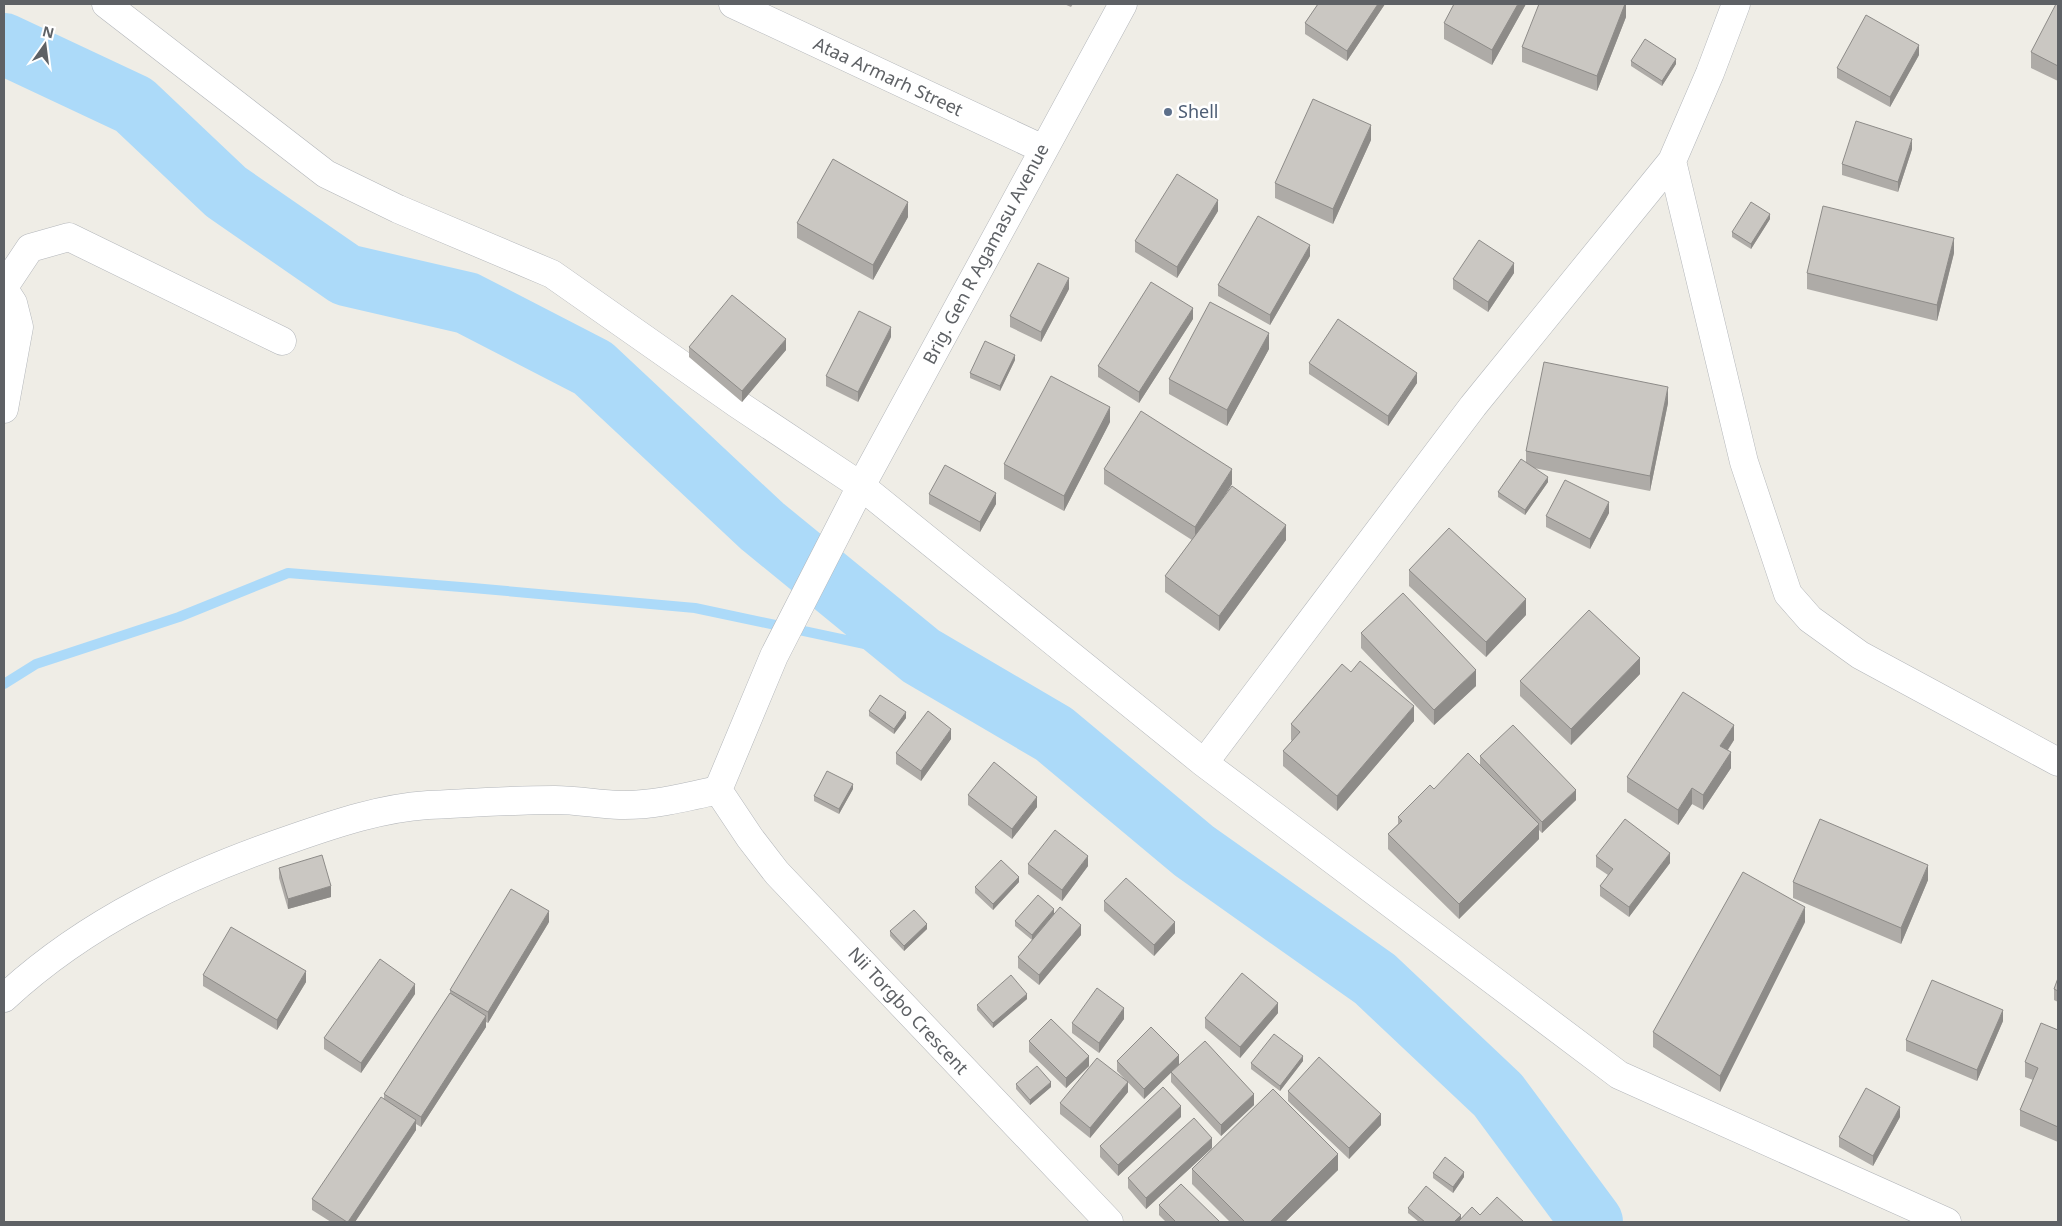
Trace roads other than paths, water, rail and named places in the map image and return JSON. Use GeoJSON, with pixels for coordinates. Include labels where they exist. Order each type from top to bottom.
{"type":"FeatureCollection","features":[{"type":"Feature","properties":{"kind":"street"},"geometry":{"type":"LineString","coordinates":[[106,4],[326,174],[398,210],[552,274],[736,403],[1204,763],[1619,1075],[1947,1222]]}},
{"type":"Feature","properties":{"kind":"street","name":"Ataa Armarh Street"},"geometry":{"type":"LineString","coordinates":[[733,4],[1043,148]]}},
{"type":"Feature","properties":{"kind":"street","name":"Brig. Gen R Agamasu Avenue"},"geometry":{"type":"LineString","coordinates":[[718,790],[774,656],[856,496],[1043,148],[1123,4]]}},
{"type":"Feature","properties":{"kind":"street"},"geometry":{"type":"LineString","coordinates":[[1204,763],[1473,406],[1672,162],[1710,73],[1736,4]]}},
{"type":"Feature","properties":{"kind":"street"},"geometry":{"type":"LineString","coordinates":[[1672,162],[1744,462],[1788,594],[1810,619],[1860,655],[2058,762]]}},
{"type":"Feature","properties":{"kind":"street"},"geometry":{"type":"LineString","coordinates":[[4,409],[19,327],[13,303],[4,288],[30,248],[70,237],[282,341]]}},
{"type":"Feature","properties":{"kind":"street"},"geometry":{"type":"LineString","coordinates":[[4,998],[25,978],[117,914],[189,878],[270,846],[352,818],[435,805],[556,800],[622,805],[670,800],[718,790]]}},
{"type":"Feature","properties":{"kind":"street","name":"Nii Torgbo Crescent"},"geometry":{"type":"LineString","coordinates":[[718,790],[750,838],[777,873],[1109,1222]]}},
{"type":"Feature","properties":{"kind":"waterway"},"geometry":{"type":"LineString","coordinates":[[4,44],[134,105],[226,192],[346,275],[467,303],[593,368],[762,526],[921,656],[1054,734],[1194,851],[1375,979],[1498,1095],[1592,1222]]}},
{"type":"Feature","properties":{"kind":"waterway"},"geometry":{"type":"LineString","coordinates":[[4,684],[36,664],[179,617],[288,573],[695,608],[921,656]]}},
{"type":"Feature","properties":{"kind":"place","name":"Shell"},"geometry":{"type":"Point","coordinates":[1168,112]}}]}
